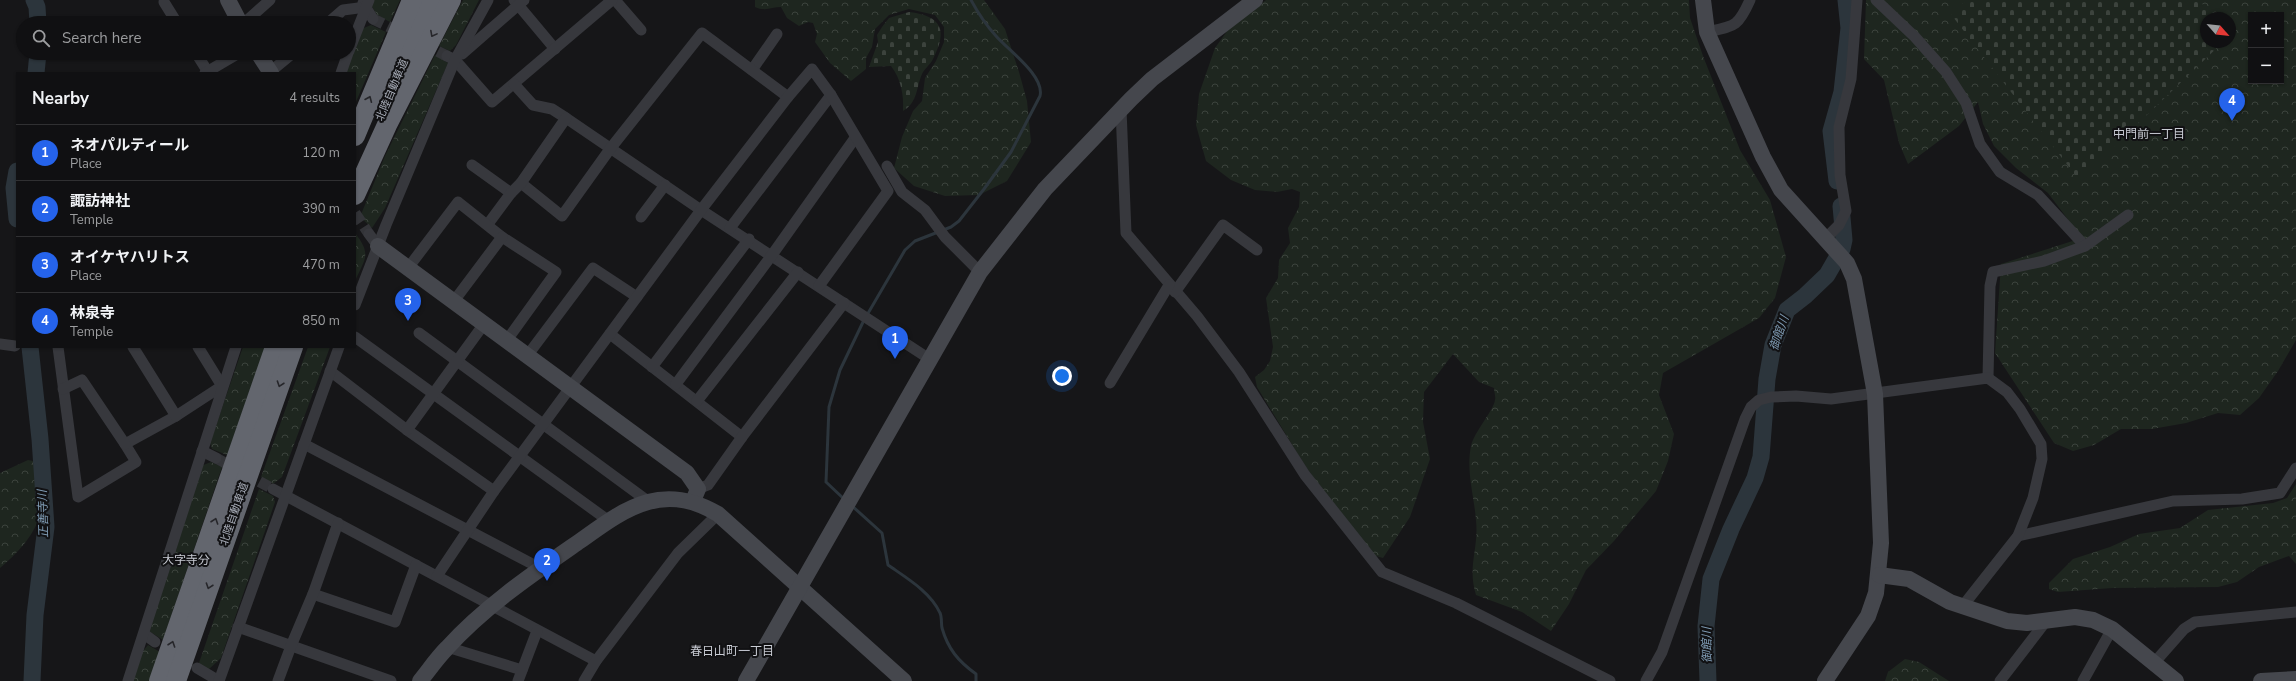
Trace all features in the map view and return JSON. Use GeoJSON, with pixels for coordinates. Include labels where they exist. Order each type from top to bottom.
{"type":"FeatureCollection","features":[{"type":"Feature","properties":{"kind":"highway","name":"北陸自動車道"},"geometry":{"type":"LineString","coordinates":[[356,178],[432,0]]}},
{"type":"Feature","properties":{"kind":"highway"},"geometry":{"type":"LineString","coordinates":[[356,193],[387,125],[452,0]]}},
{"type":"Feature","properties":{"kind":"highway","name":"北陸自動車道"},"geometry":{"type":"LineString","coordinates":[[356,134],[410,5]]}},
{"type":"Feature","properties":{"kind":"highway","name":"北陸自動車道"},"geometry":{"type":"LineString","coordinates":[[159,681],[275,348]]}},
{"type":"Feature","properties":{"kind":"highway","name":"北陸自動車道"},"geometry":{"type":"LineString","coordinates":[[176,681],[293,348]]}},
{"type":"Feature","properties":{"kind":"street"},"geometry":{"type":"LineString","coordinates":[[228,0],[236,16]]}},
{"type":"Feature","properties":{"kind":"street"},"geometry":{"type":"LineString","coordinates":[[252,16],[270,0]]}},
{"type":"Feature","properties":{"kind":"street"},"geometry":{"type":"LineString","coordinates":[[356,302],[374,240],[451,58],[488,0]]}},
{"type":"Feature","properties":{"kind":"street"},"geometry":{"type":"LineString","coordinates":[[451,58],[492,102],[612,0]]}},
{"type":"Feature","properties":{"kind":"street"},"geometry":{"type":"LineString","coordinates":[[615,0],[641,30]]}},
{"type":"Feature","properties":{"kind":"street"},"geometry":{"type":"LineString","coordinates":[[746,681],[980,272],[1045,189],[1121,109],[1152,79],[1254,0]]}},
{"type":"Feature","properties":{"kind":"street"},"geometry":{"type":"LineString","coordinates":[[1704,0],[1707,32],[1736,99],[1781,190],[1847,263],[1854,279],[1864,325],[1875,394],[1881,543],[1879,575],[1873,605],[1868,616],[1825,681]]}},
{"type":"Feature","properties":{"kind":"street"},"geometry":{"type":"LineString","coordinates":[[1707,32],[1732,27],[1740,20],[1750,0]]}},
{"type":"Feature","properties":{"kind":"street"},"geometry":{"type":"LineString","coordinates":[[1826,238],[1839,225],[1846,211],[1840,175],[1839,127],[1851,79],[1857,0]]}},
{"type":"Feature","properties":{"kind":"street"},"geometry":{"type":"LineString","coordinates":[[1876,0],[1915,37],[1946,72],[1966,103],[1980,144],[2000,172],[2038,195],[2084,246]]}},
{"type":"Feature","properties":{"kind":"street"},"geometry":{"type":"LineString","coordinates":[[164,2],[173,16]]}},
{"type":"Feature","properties":{"kind":"street"},"geometry":{"type":"LineString","coordinates":[[365,2],[373,19]]}},
{"type":"Feature","properties":{"kind":"street"},"geometry":{"type":"LineString","coordinates":[[336,16],[343,10],[365,2]]}},
{"type":"Feature","properties":{"kind":"street"},"geometry":{"type":"LineString","coordinates":[[356,30],[365,2]]}},
{"type":"Feature","properties":{"kind":"street"},"geometry":{"type":"LineString","coordinates":[[451,58],[519,2],[555,49]]}},
{"type":"Feature","properties":{"kind":"street"},"geometry":{"type":"LineString","coordinates":[[521,183],[562,216],[610,149],[702,33],[788,97]]}},
{"type":"Feature","properties":{"kind":"street"},"geometry":{"type":"LineString","coordinates":[[752,70],[776,34]]}},
{"type":"Feature","properties":{"kind":"street"},"geometry":{"type":"LineString","coordinates":[[200,60],[206,72],[227,60]]}},
{"type":"Feature","properties":{"kind":"street"},"geometry":{"type":"LineString","coordinates":[[263,60],[271,72],[285,60]]}},
{"type":"Feature","properties":{"kind":"street"},"geometry":{"type":"LineString","coordinates":[[341,72],[346,60]]}},
{"type":"Feature","properties":{"kind":"street"},"geometry":{"type":"LineString","coordinates":[[437,576],[494,491],[520,458],[701,210],[788,97],[812,70],[831,95],[855,138],[888,191],[819,286]]}},
{"type":"Feature","properties":{"kind":"street"},"geometry":{"type":"LineString","coordinates":[[514,84],[533,105],[552,109],[701,210],[748,239],[931,360]]}},
{"type":"Feature","properties":{"kind":"street"},"geometry":{"type":"LineString","coordinates":[[730,228],[831,95]]}},
{"type":"Feature","properties":{"kind":"street"},"geometry":{"type":"LineString","coordinates":[[1121,109],[1126,233],[1172,289],[1197,316],[1239,372],[1305,475],[1382,572],[1456,603],[1610,681]]}},
{"type":"Feature","properties":{"kind":"street"},"geometry":{"type":"LineString","coordinates":[[488,224],[510,193],[521,183],[566,118]]}},
{"type":"Feature","properties":{"kind":"street"},"geometry":{"type":"LineString","coordinates":[[676,384],[772,255],[855,138]]}},
{"type":"Feature","properties":{"kind":"street"},"geometry":{"type":"LineString","coordinates":[[472,165],[510,193]]}},
{"type":"Feature","properties":{"kind":"street"},"geometry":{"type":"LineString","coordinates":[[887,166],[902,192],[925,210],[945,237],[980,272]]}},
{"type":"Feature","properties":{"kind":"street"},"geometry":{"type":"LineString","coordinates":[[641,216],[665,185]]}},
{"type":"Feature","properties":{"kind":"street"},"geometry":{"type":"LineString","coordinates":[[408,268],[458,202],[488,224],[502,237],[556,272],[507,340]]}},
{"type":"Feature","properties":{"kind":"street"},"geometry":{"type":"LineString","coordinates":[[1988,378],[1990,286],[1993,272],[2044,261],[2084,246],[2128,215]]}},
{"type":"Feature","properties":{"kind":"street"},"geometry":{"type":"LineString","coordinates":[[1110,383],[1172,289],[1224,225],[1257,250]]}},
{"type":"Feature","properties":{"kind":"street"},"geometry":{"type":"LineString","coordinates":[[454,301],[502,237]]}},
{"type":"Feature","properties":{"kind":"street"},"geometry":{"type":"LineString","coordinates":[[652,367],[748,239]]}},
{"type":"Feature","properties":{"kind":"street"},"geometry":{"type":"LineString","coordinates":[[374,240],[408,268],[687,473],[695,495],[904,681]]}},
{"type":"Feature","properties":{"kind":"street"},"geometry":{"type":"LineString","coordinates":[[527,356],[593,268],[637,297]]}},
{"type":"Feature","properties":{"kind":"street"},"geometry":{"type":"LineString","coordinates":[[697,401],[798,272]]}},
{"type":"Feature","properties":{"kind":"street"},"geometry":{"type":"LineString","coordinates":[[420,681],[447,647],[492,606],[540,568],[609,521],[648,502],[695,495],[708,485],[742,437],[844,302]]}},
{"type":"Feature","properties":{"kind":"street"},"geometry":{"type":"LineString","coordinates":[[407,430],[484,324]]}},
{"type":"Feature","properties":{"kind":"street"},"geometry":{"type":"LineString","coordinates":[[419,333],[648,502]]}},
{"type":"Feature","properties":{"kind":"street"},"geometry":{"type":"LineString","coordinates":[[610,334],[742,437]]}},
{"type":"Feature","properties":{"kind":"street"},"geometry":{"type":"LineString","coordinates":[[356,338],[609,521]]}},
{"type":"Feature","properties":{"kind":"street"},"geometry":{"type":"LineString","coordinates":[[0,344],[15,346]]}},
{"type":"Feature","properties":{"kind":"street"},"geometry":{"type":"LineString","coordinates":[[58,348],[63,389],[78,497],[136,462],[82,380],[63,389]]}},
{"type":"Feature","properties":{"kind":"street"},"geometry":{"type":"LineString","coordinates":[[135,348],[176,416]]}},
{"type":"Feature","properties":{"kind":"street"},"geometry":{"type":"LineString","coordinates":[[199,348],[222,386]]}},
{"type":"Feature","properties":{"kind":"street"},"geometry":{"type":"LineString","coordinates":[[128,681],[222,386],[236,348]]}},
{"type":"Feature","properties":{"kind":"street"},"geometry":{"type":"LineString","coordinates":[[197,668],[219,681],[339,348]]}},
{"type":"Feature","properties":{"kind":"street"},"geometry":{"type":"LineString","coordinates":[[330,371],[407,430],[494,491]]}},
{"type":"Feature","properties":{"kind":"street"},"geometry":{"type":"LineString","coordinates":[[1646,681],[1662,652],[1745,419],[1751,407],[1759,400],[1796,396],[1831,399],[1988,378],[2007,392],[2041,444],[2042,459],[2033,498],[2018,536],[1962,607]]}},
{"type":"Feature","properties":{"kind":"street"},"geometry":{"type":"LineString","coordinates":[[125,444],[176,416],[222,386]]}},
{"type":"Feature","properties":{"kind":"street"},"geometry":{"type":"LineString","coordinates":[[304,444],[540,568]]}},
{"type":"Feature","properties":{"kind":"street"},"geometry":{"type":"LineString","coordinates":[[202,451],[216,458]]}},
{"type":"Feature","properties":{"kind":"street"},"geometry":{"type":"LineString","coordinates":[[2018,536],[2173,501],[2242,499],[2280,493],[2296,468]]}},
{"type":"Feature","properties":{"kind":"street"},"geometry":{"type":"LineString","coordinates":[[273,489],[537,631],[596,661]]}},
{"type":"Feature","properties":{"kind":"street"},"geometry":{"type":"LineString","coordinates":[[584,681],[596,661],[678,553],[718,514]]}},
{"type":"Feature","properties":{"kind":"street"},"geometry":{"type":"LineString","coordinates":[[278,681],[313,594],[338,523]]}},
{"type":"Feature","properties":{"kind":"street"},"geometry":{"type":"LineString","coordinates":[[313,594],[395,622],[416,565]]}},
{"type":"Feature","properties":{"kind":"street"},"geometry":{"type":"LineString","coordinates":[[1879,575],[1909,579],[1962,607],[2007,621],[2027,623],[2047,620],[2084,618],[2093,620],[2112,630],[2176,681]]}},
{"type":"Feature","properties":{"kind":"street"},"geometry":{"type":"LineString","coordinates":[[2154,663],[2184,629],[2196,622],[2296,612]]}},
{"type":"Feature","properties":{"kind":"street"},"geometry":{"type":"LineString","coordinates":[[2000,681],[2047,620]]}},
{"type":"Feature","properties":{"kind":"street"},"geometry":{"type":"LineString","coordinates":[[238,627],[391,681]]}},
{"type":"Feature","properties":{"kind":"street"},"geometry":{"type":"LineString","coordinates":[[2083,681],[2112,630]]}},
{"type":"Feature","properties":{"kind":"street"},"geometry":{"type":"LineString","coordinates":[[518,681],[537,631]]}},
{"type":"Feature","properties":{"kind":"street"},"geometry":{"type":"LineString","coordinates":[[144,634],[155,642]]}},
{"type":"Feature","properties":{"kind":"street"},"geometry":{"type":"LineString","coordinates":[[447,647],[522,670]]}},
{"type":"Feature","properties":{"kind":"street"},"geometry":{"type":"LineString","coordinates":[[2262,681],[2296,678]]}},
{"type":"Feature","properties":{"kind":"green space"},"geometry":{"type":"Polygon","coordinates":[[[373,0],[400,0],[390,22],[377,15],[371,5],[373,0]]]}},
{"type":"Feature","properties":{"kind":"green space"},"geometry":{"type":"Polygon","coordinates":[[[463,0],[479,0],[456,45],[450,51],[439,46],[463,0]]]}},
{"type":"Feature","properties":{"kind":"green space"},"geometry":{"type":"Polygon","coordinates":[[[755,0],[984,0],[1005,29],[1027,101],[1031,142],[1007,181],[979,195],[945,196],[914,186],[894,168],[902,137],[913,111],[922,101],[925,78],[936,61],[944,42],[944,27],[935,15],[909,9],[889,15],[875,29],[872,47],[866,58],[866,69],[851,81],[830,63],[815,42],[817,34],[813,23],[808,22],[799,26],[787,18],[781,7],[765,9],[755,7],[755,0]]]}},
{"type":"Feature","properties":{"kind":"green space"},"geometry":{"type":"Polygon","coordinates":[[[1266,0],[1689,0],[1690,18],[1703,56],[1740,150],[1770,200],[1786,257],[1775,298],[1759,318],[1663,373],[1659,395],[1674,434],[1668,461],[1656,491],[1614,541],[1586,570],[1569,604],[1551,631],[1522,612],[1476,595],[1473,575],[1476,540],[1475,511],[1469,465],[1473,440],[1494,404],[1494,388],[1479,382],[1453,354],[1424,392],[1423,422],[1430,459],[1410,517],[1383,558],[1369,554],[1341,519],[1299,456],[1257,387],[1255,377],[1264,370],[1270,361],[1273,347],[1266,298],[1278,278],[1279,260],[1290,243],[1288,228],[1299,207],[1300,192],[1292,189],[1277,192],[1255,190],[1231,180],[1206,161],[1196,125],[1199,94],[1215,48],[1230,27],[1266,0]]]}},
{"type":"Feature","properties":{"kind":"green space"},"geometry":{"type":"Polygon","coordinates":[[[1866,0],[2296,0],[2296,340],[2278,371],[2259,398],[2240,415],[2218,413],[2186,423],[2152,429],[2121,429],[2094,445],[2073,451],[2054,443],[1995,353],[2001,264],[2082,238],[2048,193],[2016,168],[1994,146],[1983,124],[1978,102],[1959,126],[1908,164],[1899,143],[1884,80],[1864,59],[1866,0]]]}},
{"type":"Feature","properties":{"kind":"green space"},"geometry":{"type":"Polygon","coordinates":[[[1967,0],[2199,0],[2209,12],[2200,12],[2200,48],[2217,48],[2079,180],[1950,13],[1967,0]]]}},
{"type":"Feature","properties":{"kind":"green space"},"geometry":{"type":"Polygon","coordinates":[[[909,12],[929,17],[939,26],[941,32],[938,49],[932,61],[922,74],[914,99],[903,111],[901,87],[891,66],[869,67],[878,42],[877,35],[882,27],[889,18],[909,12]]]}},
{"type":"Feature","properties":{"kind":"green space"},"geometry":{"type":"Polygon","coordinates":[[[371,25],[386,32],[356,102],[356,72],[342,72],[347,60],[356,60],[356,38],[359,30],[371,25]]]}},
{"type":"Feature","properties":{"kind":"green space"},"geometry":{"type":"Polygon","coordinates":[[[435,55],[448,63],[385,208],[372,228],[360,217],[385,156],[435,55]]]}},
{"type":"Feature","properties":{"kind":"green space"},"geometry":{"type":"Polygon","coordinates":[[[356,234],[364,247],[364,262],[356,279],[356,234]]]}},
{"type":"Feature","properties":{"kind":"green space"},"geometry":{"type":"Polygon","coordinates":[[[243,348],[265,348],[227,455],[212,449],[210,443],[243,348]]]}},
{"type":"Feature","properties":{"kind":"green space"},"geometry":{"type":"Polygon","coordinates":[[[308,348],[330,348],[282,477],[273,484],[261,477],[308,348]]]}},
{"type":"Feature","properties":{"kind":"green space"},"geometry":{"type":"Polygon","coordinates":[[[28,460],[38,462],[47,469],[46,486],[41,513],[30,536],[12,557],[0,568],[0,473],[28,460]]]}},
{"type":"Feature","properties":{"kind":"green space"},"geometry":{"type":"Polygon","coordinates":[[[211,462],[222,467],[163,640],[149,631],[201,466],[211,462]]]}},
{"type":"Feature","properties":{"kind":"green space"},"geometry":{"type":"Polygon","coordinates":[[[2296,484],[2296,564],[2289,556],[2259,567],[2237,582],[2218,587],[2112,588],[2058,592],[2049,589],[2049,583],[2073,559],[2110,547],[2139,534],[2180,528],[2208,510],[2273,503],[2287,498],[2296,484]]]}},
{"type":"Feature","properties":{"kind":"green space"},"geometry":{"type":"Polygon","coordinates":[[[259,489],[273,496],[275,502],[221,658],[208,670],[199,663],[259,489]]]}},
{"type":"Feature","properties":{"kind":"green space"},"geometry":{"type":"Polygon","coordinates":[[[148,645],[160,652],[150,681],[133,681],[143,651],[148,645]]]}},
{"type":"Feature","properties":{"kind":"green space"},"geometry":{"type":"Polygon","coordinates":[[[1905,659],[1919,662],[1949,681],[1885,681],[1888,672],[1905,659]]]}},
{"type":"Feature","properties":{"kind":"waterway","name":"正善寺川"},"geometry":{"type":"LineString","coordinates":[[34,0],[37,7],[38,16]]}},
{"type":"Feature","properties":{"kind":"waterway"},"geometry":{"type":"LineString","coordinates":[[867,315],[905,250],[915,241],[951,227],[959,221],[1011,152],[1040,96],[1040,88],[1037,80],[1024,64],[992,32],[982,19],[971,0]]}},
{"type":"Feature","properties":{"kind":"waterway","name":"御館川"},"geometry":{"type":"LineString","coordinates":[[1837,181],[1831,131],[1842,92],[1849,28],[1846,0]]}},
{"type":"Feature","properties":{"kind":"waterway","name":"正善寺川"},"geometry":{"type":"LineString","coordinates":[[36,72],[37,60]]}},
{"type":"Feature","properties":{"kind":"waterway","name":"正善寺川"},"geometry":{"type":"LineString","coordinates":[[16,177],[14,188],[16,209]]}},
{"type":"Feature","properties":{"kind":"waterway","name":"御館川"},"geometry":{"type":"LineString","coordinates":[[1708,681],[1706,626],[1711,579],[1731,529],[1755,478],[1761,457],[1767,379],[1773,345],[1787,310],[1805,296],[1827,275],[1842,249],[1844,240],[1841,206]]}},
{"type":"Feature","properties":{"kind":"waterway"},"geometry":{"type":"LineString","coordinates":[[844,499],[826,482],[829,407],[840,370],[864,320]]}},
{"type":"Feature","properties":{"kind":"waterway","name":"正善寺川"},"geometry":{"type":"LineString","coordinates":[[30,348],[40,439],[46,527],[35,615],[32,681]]}},
{"type":"Feature","properties":{"kind":"waterway"},"geometry":{"type":"LineString","coordinates":[[851,505],[882,533],[888,565],[910,580],[936,605],[941,615],[942,628],[947,642],[954,654],[976,674],[976,681]]}},
{"type":"Feature","properties":{"kind":"tunnel"},"geometry":{"type":"LineString","coordinates":[[373,19],[402,33]]}},
{"type":"Feature","properties":{"kind":"tunnel"},"geometry":{"type":"LineString","coordinates":[[423,44],[447,56]]}},
{"type":"Feature","properties":{"kind":"tunnel"},"geometry":{"type":"LineString","coordinates":[[356,214],[369,234]]}},
{"type":"Feature","properties":{"kind":"tunnel"},"geometry":{"type":"LineString","coordinates":[[216,458],[273,489]]}},
{"type":"Feature","properties":{"kind":"place","name":"林泉寺"},"geometry":{"type":"Point","coordinates":[2232,121]}},
{"type":"Feature","properties":{"kind":"place","name":"オイケヤハリトス"},"geometry":{"type":"Point","coordinates":[408,321]}},
{"type":"Feature","properties":{"kind":"place","name":"ネオパルティール"},"geometry":{"type":"Point","coordinates":[895,359]}},
{"type":"Feature","properties":{"kind":"place","name":"諏訪神社"},"geometry":{"type":"Point","coordinates":[547,581]}},
{"type":"Feature","properties":{"kind":"district","name":"中門前一丁目"},"geometry":{"type":"Point","coordinates":[2149,134]}},
{"type":"Feature","properties":{"kind":"district","name":"大字寺分"},"geometry":{"type":"Point","coordinates":[186,560]}},
{"type":"Feature","properties":{"kind":"district","name":"春日山町一丁目"},"geometry":{"type":"Point","coordinates":[732,651]}}]}
